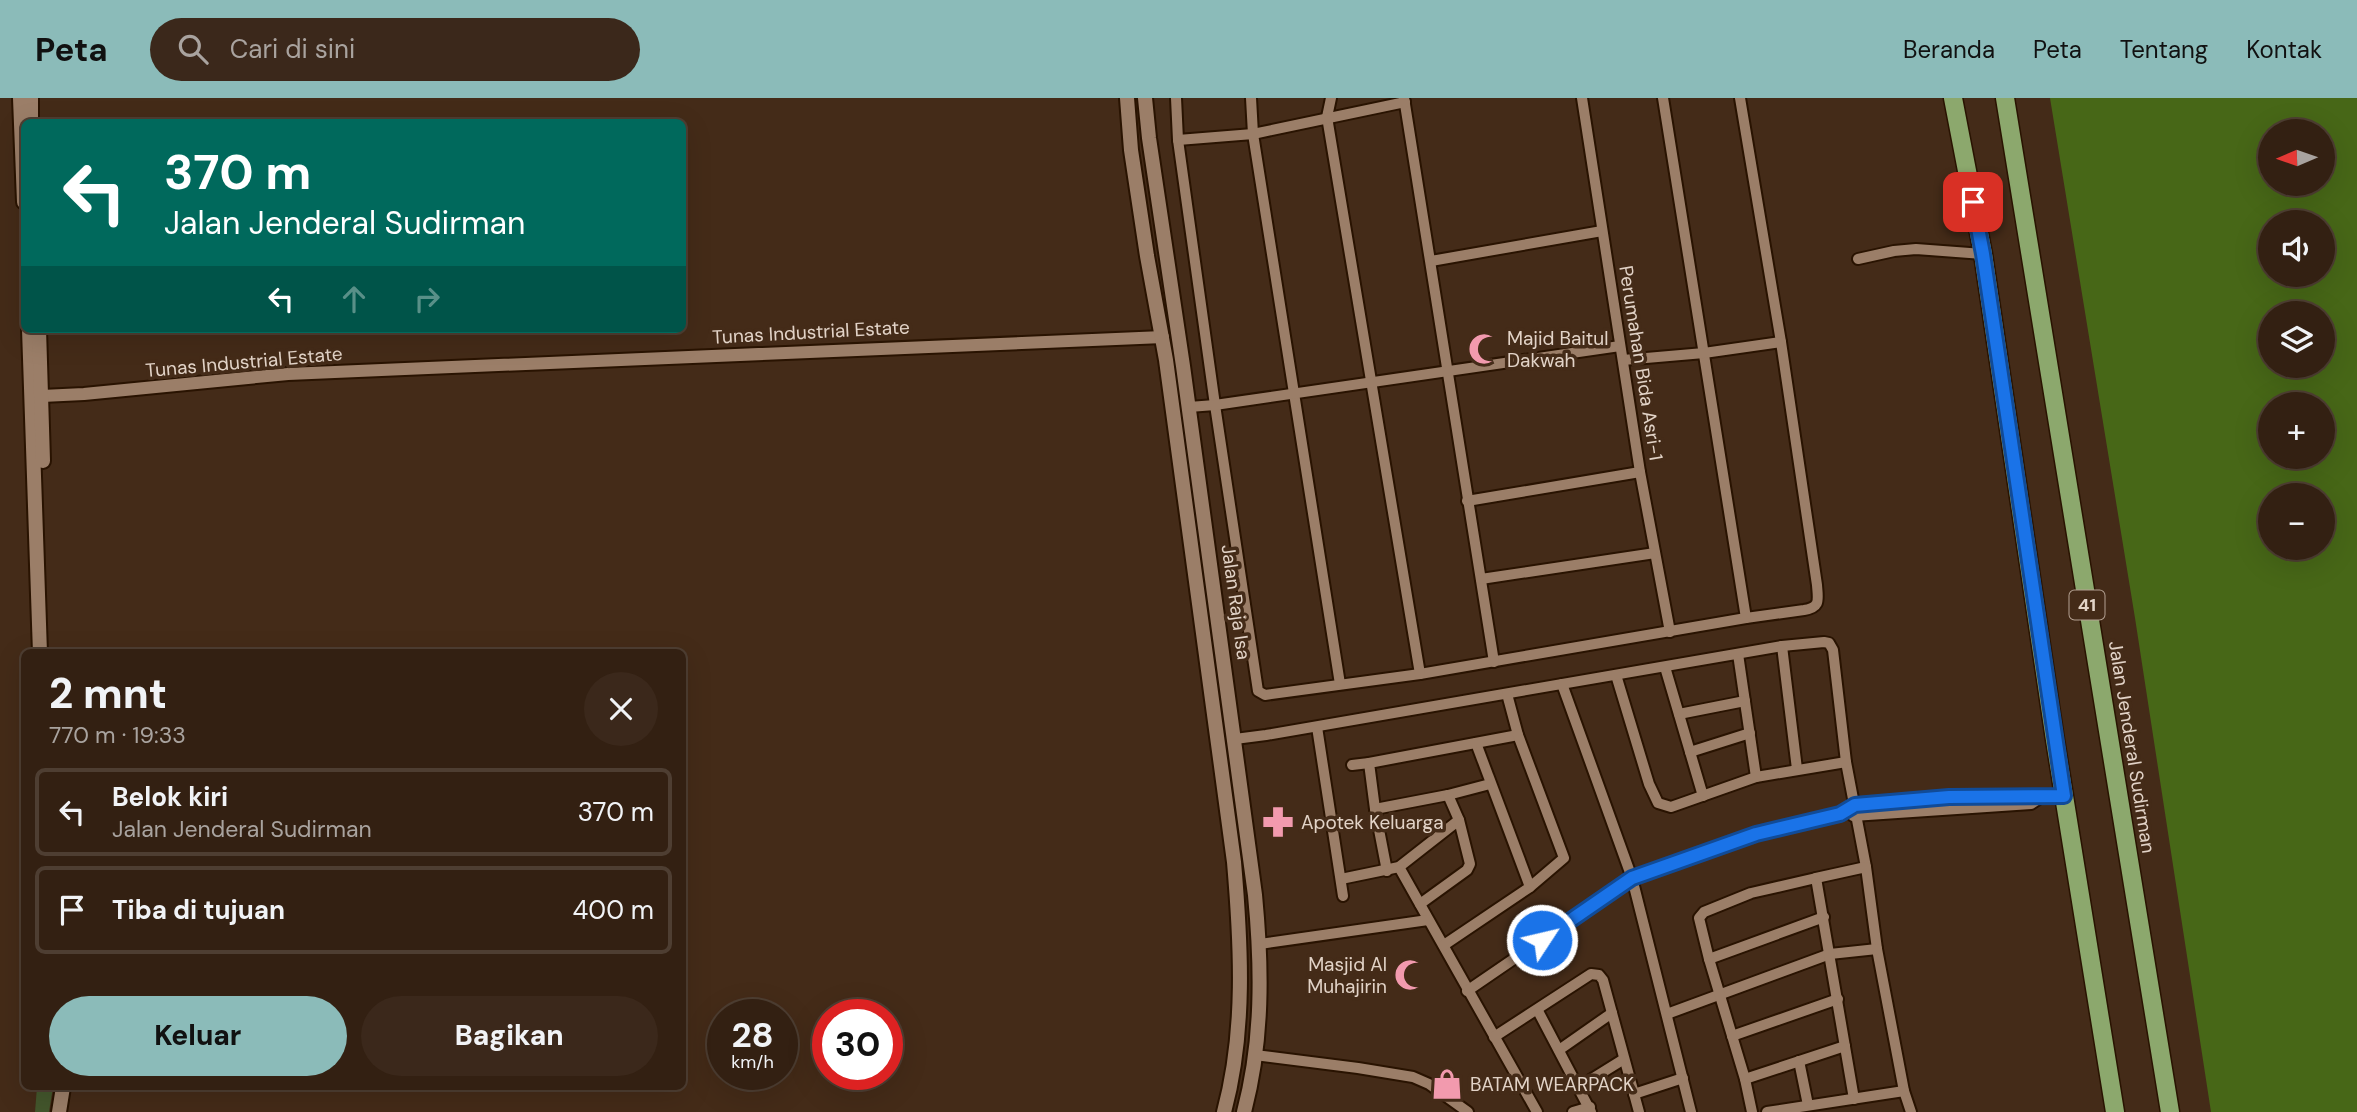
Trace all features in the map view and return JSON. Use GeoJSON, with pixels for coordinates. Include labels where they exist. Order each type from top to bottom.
{"type":"FeatureCollection","features":[{"type":"Feature","properties":{"kind":"highway"},"geometry":{"type":"LineString","coordinates":[[1953,98],[1983,254],[2064,796],[2115,1112]]}},
{"type":"Feature","properties":{"kind":"highway","name":"Jalan Jenderal Sudirman"},"geometry":{"type":"LineString","coordinates":[[2005,98],[2170,1112]]}},
{"type":"Feature","properties":{"kind":"main road"},"geometry":{"type":"LineString","coordinates":[[20,98],[21,124]]}},
{"type":"Feature","properties":{"kind":"main road"},"geometry":{"type":"LineString","coordinates":[[31,98],[31,119]]}},
{"type":"Feature","properties":{"kind":"main road","name":"Jalan Raja Isa"},"geometry":{"type":"LineString","coordinates":[[1127,98],[1131,150],[1147,256],[1163,337],[1234,862],[1240,935],[1234,1056],[1224,1112]]}},
{"type":"Feature","properties":{"kind":"main road","name":"Jalan Raja Isa"},"geometry":{"type":"LineString","coordinates":[[1145,98],[1235,738],[1260,944],[1259,1027],[1244,1112]]}},
{"type":"Feature","properties":{"kind":"main road"},"geometry":{"type":"LineString","coordinates":[[29,333],[40,649]]}},
{"type":"Feature","properties":{"kind":"main road"},"geometry":{"type":"LineString","coordinates":[[39,333],[48,649]]}},
{"type":"Feature","properties":{"kind":"main road"},"geometry":{"type":"LineString","coordinates":[[1163,337],[1178,335]]}},
{"type":"Feature","properties":{"kind":"main road"},"geometry":{"type":"LineString","coordinates":[[51,1112],[54,1090]]}},
{"type":"Feature","properties":{"kind":"main road"},"geometry":{"type":"LineString","coordinates":[[59,1112],[63,1090]]}},
{"type":"Feature","properties":{"kind":"street"},"geometry":{"type":"LineString","coordinates":[[1176,98],[1178,140],[1215,405],[1258,691],[1262,695],[1420,674],[1814,608],[1818,598],[1781,342],[1741,98]]}},
{"type":"Feature","properties":{"kind":"street"},"geometry":{"type":"LineString","coordinates":[[1251,98],[1253,134],[1340,684]]}},
{"type":"Feature","properties":{"kind":"street"},"geometry":{"type":"LineString","coordinates":[[1331,98],[1327,117],[1420,674]]}},
{"type":"Feature","properties":{"kind":"street","name":"Perumahan Bida Asri-1"},"geometry":{"type":"LineString","coordinates":[[1582,98],[1640,472],[1670,632]]}},
{"type":"Feature","properties":{"kind":"street"},"geometry":{"type":"LineString","coordinates":[[1663,98],[1746,618]]}},
{"type":"Feature","properties":{"kind":"street"},"geometry":{"type":"LineString","coordinates":[[1178,140],[1253,134],[1405,100],[1494,662]]}},
{"type":"Feature","properties":{"kind":"street"},"geometry":{"type":"LineString","coordinates":[[1431,261],[1602,231]]}},
{"type":"Feature","properties":{"kind":"street"},"geometry":{"type":"LineString","coordinates":[[1858,259],[1916,249],[1983,254]]}},
{"type":"Feature","properties":{"kind":"street","name":"Tunas Industrial Estate"},"geometry":{"type":"LineString","coordinates":[[42,396],[288,374],[1163,337]]}},
{"type":"Feature","properties":{"kind":"street"},"geometry":{"type":"LineString","coordinates":[[1623,360],[1704,353],[1781,342]]}},
{"type":"Feature","properties":{"kind":"street"},"geometry":{"type":"LineString","coordinates":[[1189,407],[1620,346]]}},
{"type":"Feature","properties":{"kind":"street"},"geometry":{"type":"LineString","coordinates":[[1467,501],[1640,472]]}},
{"type":"Feature","properties":{"kind":"street"},"geometry":{"type":"LineString","coordinates":[[1481,579],[1655,552]]}},
{"type":"Feature","properties":{"kind":"street"},"geometry":{"type":"LineString","coordinates":[[1235,738],[1317,727],[1782,646],[1824,642],[1832,646],[1846,762],[1866,867],[1877,949],[1904,1091],[1911,1112]]}},
{"type":"Feature","properties":{"kind":"street"},"geometry":{"type":"LineString","coordinates":[[1782,646],[1797,769]]}},
{"type":"Feature","properties":{"kind":"street"},"geometry":{"type":"LineString","coordinates":[[1738,654],[1756,777]]}},
{"type":"Feature","properties":{"kind":"street"},"geometry":{"type":"LineString","coordinates":[[1665,667],[1703,796]]}},
{"type":"Feature","properties":{"kind":"street"},"geometry":{"type":"LineString","coordinates":[[1616,675],[1649,784],[1658,803],[1671,807],[1756,777],[1846,762]]}},
{"type":"Feature","properties":{"kind":"street"},"geometry":{"type":"LineString","coordinates":[[1562,684],[1632,878],[1691,1112]]}},
{"type":"Feature","properties":{"kind":"street"},"geometry":{"type":"LineString","coordinates":[[1444,945],[1563,862],[1564,856],[1518,735],[1507,694]]}},
{"type":"Feature","properties":{"kind":"street"},"geometry":{"type":"LineString","coordinates":[[1679,714],[1745,701]]}},
{"type":"Feature","properties":{"kind":"street"},"geometry":{"type":"LineString","coordinates":[[1317,727],[1343,895]]}},
{"type":"Feature","properties":{"kind":"street"},"geometry":{"type":"LineString","coordinates":[[1690,752],[1750,733]]}},
{"type":"Feature","properties":{"kind":"street"},"geometry":{"type":"LineString","coordinates":[[1352,765],[1518,735]]}},
{"type":"Feature","properties":{"kind":"street"},"geometry":{"type":"LineString","coordinates":[[1476,743],[1530,887]]}},
{"type":"Feature","properties":{"kind":"street"},"geometry":{"type":"LineString","coordinates":[[1369,763],[1387,870]]}},
{"type":"Feature","properties":{"kind":"street"},"geometry":{"type":"LineString","coordinates":[[1375,809],[1490,784]]}},
{"type":"Feature","properties":{"kind":"street"},"geometry":{"type":"LineString","coordinates":[[1420,904],[1469,866],[1459,820],[1448,795]]}},
{"type":"Feature","properties":{"kind":"street"},"geometry":{"type":"LineString","coordinates":[[1840,814],[1857,817],[2064,796]]}},
{"type":"Feature","properties":{"kind":"street"},"geometry":{"type":"LineString","coordinates":[[1468,991],[1632,878],[1756,834],[1840,814],[1855,805],[1898,801],[2033,799]]}},
{"type":"Feature","properties":{"kind":"street"},"geometry":{"type":"LineString","coordinates":[[1898,801],[1899,813]]}},
{"type":"Feature","properties":{"kind":"street"},"geometry":{"type":"LineString","coordinates":[[1341,879],[1399,867],[1459,820]]}},
{"type":"Feature","properties":{"kind":"street"},"geometry":{"type":"LineString","coordinates":[[1399,867],[1537,1112]]}},
{"type":"Feature","properties":{"kind":"street"},"geometry":{"type":"LineString","coordinates":[[1752,1112],[1745,1079],[1699,926],[1701,915],[1751,893],[1866,867]]}},
{"type":"Feature","properties":{"kind":"street"},"geometry":{"type":"LineString","coordinates":[[1816,878],[1854,1099]]}},
{"type":"Feature","properties":{"kind":"street"},"geometry":{"type":"LineString","coordinates":[[1709,959],[1824,917]]}},
{"type":"Feature","properties":{"kind":"street"},"geometry":{"type":"LineString","coordinates":[[1260,944],[1428,920]]}},
{"type":"Feature","properties":{"kind":"street"},"geometry":{"type":"LineString","coordinates":[[1667,1014],[1830,954],[1877,949]]}},
{"type":"Feature","properties":{"kind":"street"},"geometry":{"type":"LineString","coordinates":[[1494,1037],[1538,1011],[1591,974],[1599,975],[1603,980],[1639,1112]]}},
{"type":"Feature","properties":{"kind":"street"},"geometry":{"type":"LineString","coordinates":[[1732,1036],[1838,999]]}},
{"type":"Feature","properties":{"kind":"street"},"geometry":{"type":"LineString","coordinates":[[1538,1011],[1591,1110],[1573,1112]]}},
{"type":"Feature","properties":{"kind":"street"},"geometry":{"type":"LineString","coordinates":[[1559,1050],[1612,1013]]}},
{"type":"Feature","properties":{"kind":"street"},"geometry":{"type":"LineString","coordinates":[[1745,1079],[1845,1046]]}},
{"type":"Feature","properties":{"kind":"street"},"geometry":{"type":"LineString","coordinates":[[1255,1055],[1413,1077],[1429,1084],[1468,1112]]}},
{"type":"Feature","properties":{"kind":"street"},"geometry":{"type":"LineString","coordinates":[[1579,1087],[1624,1059]]}},
{"type":"Feature","properties":{"kind":"street"},"geometry":{"type":"LineString","coordinates":[[1799,1061],[1808,1105]]}},
{"type":"Feature","properties":{"kind":"street"},"geometry":{"type":"LineString","coordinates":[[1634,1094],[1683,1078]]}},
{"type":"Feature","properties":{"kind":"street"},"geometry":{"type":"LineString","coordinates":[[1768,1112],[1904,1091]]}},
{"type":"Feature","properties":{"kind":"green space"},"geometry":{"type":"Polygon","coordinates":[[[2050,98],[2357,98],[2357,1112],[2211,1112],[2135,618],[2050,98]]]}},
{"type":"Feature","properties":{"kind":"green space"},"geometry":{"type":"Polygon","coordinates":[[[37,1090],[53,1090],[49,1112],[35,1112],[37,1090]]]}},
{"type":"Feature","properties":{"kind":"place","name":"Majid Baitul Dakwah"},"geometry":{"type":"Point","coordinates":[1484,349]}},
{"type":"Feature","properties":{"kind":"place","name":"Apotek Keluarga"},"geometry":{"type":"Point","coordinates":[1278,822]}},
{"type":"Feature","properties":{"kind":"place","name":"Masjid Al Muhajirin"},"geometry":{"type":"Point","coordinates":[1410,975]}},
{"type":"Feature","properties":{"kind":"place","name":"BATAM WEARPACK"},"geometry":{"type":"Point","coordinates":[1447,1084]}},
{"type":"Feature","properties":{"kind":"route"},"geometry":{"type":"LineString","coordinates":[[1542,940],[1632,878],[1756,834],[1840,814],[1855,805],[1949,797],[2064,796],[1973,202]]}}]}
